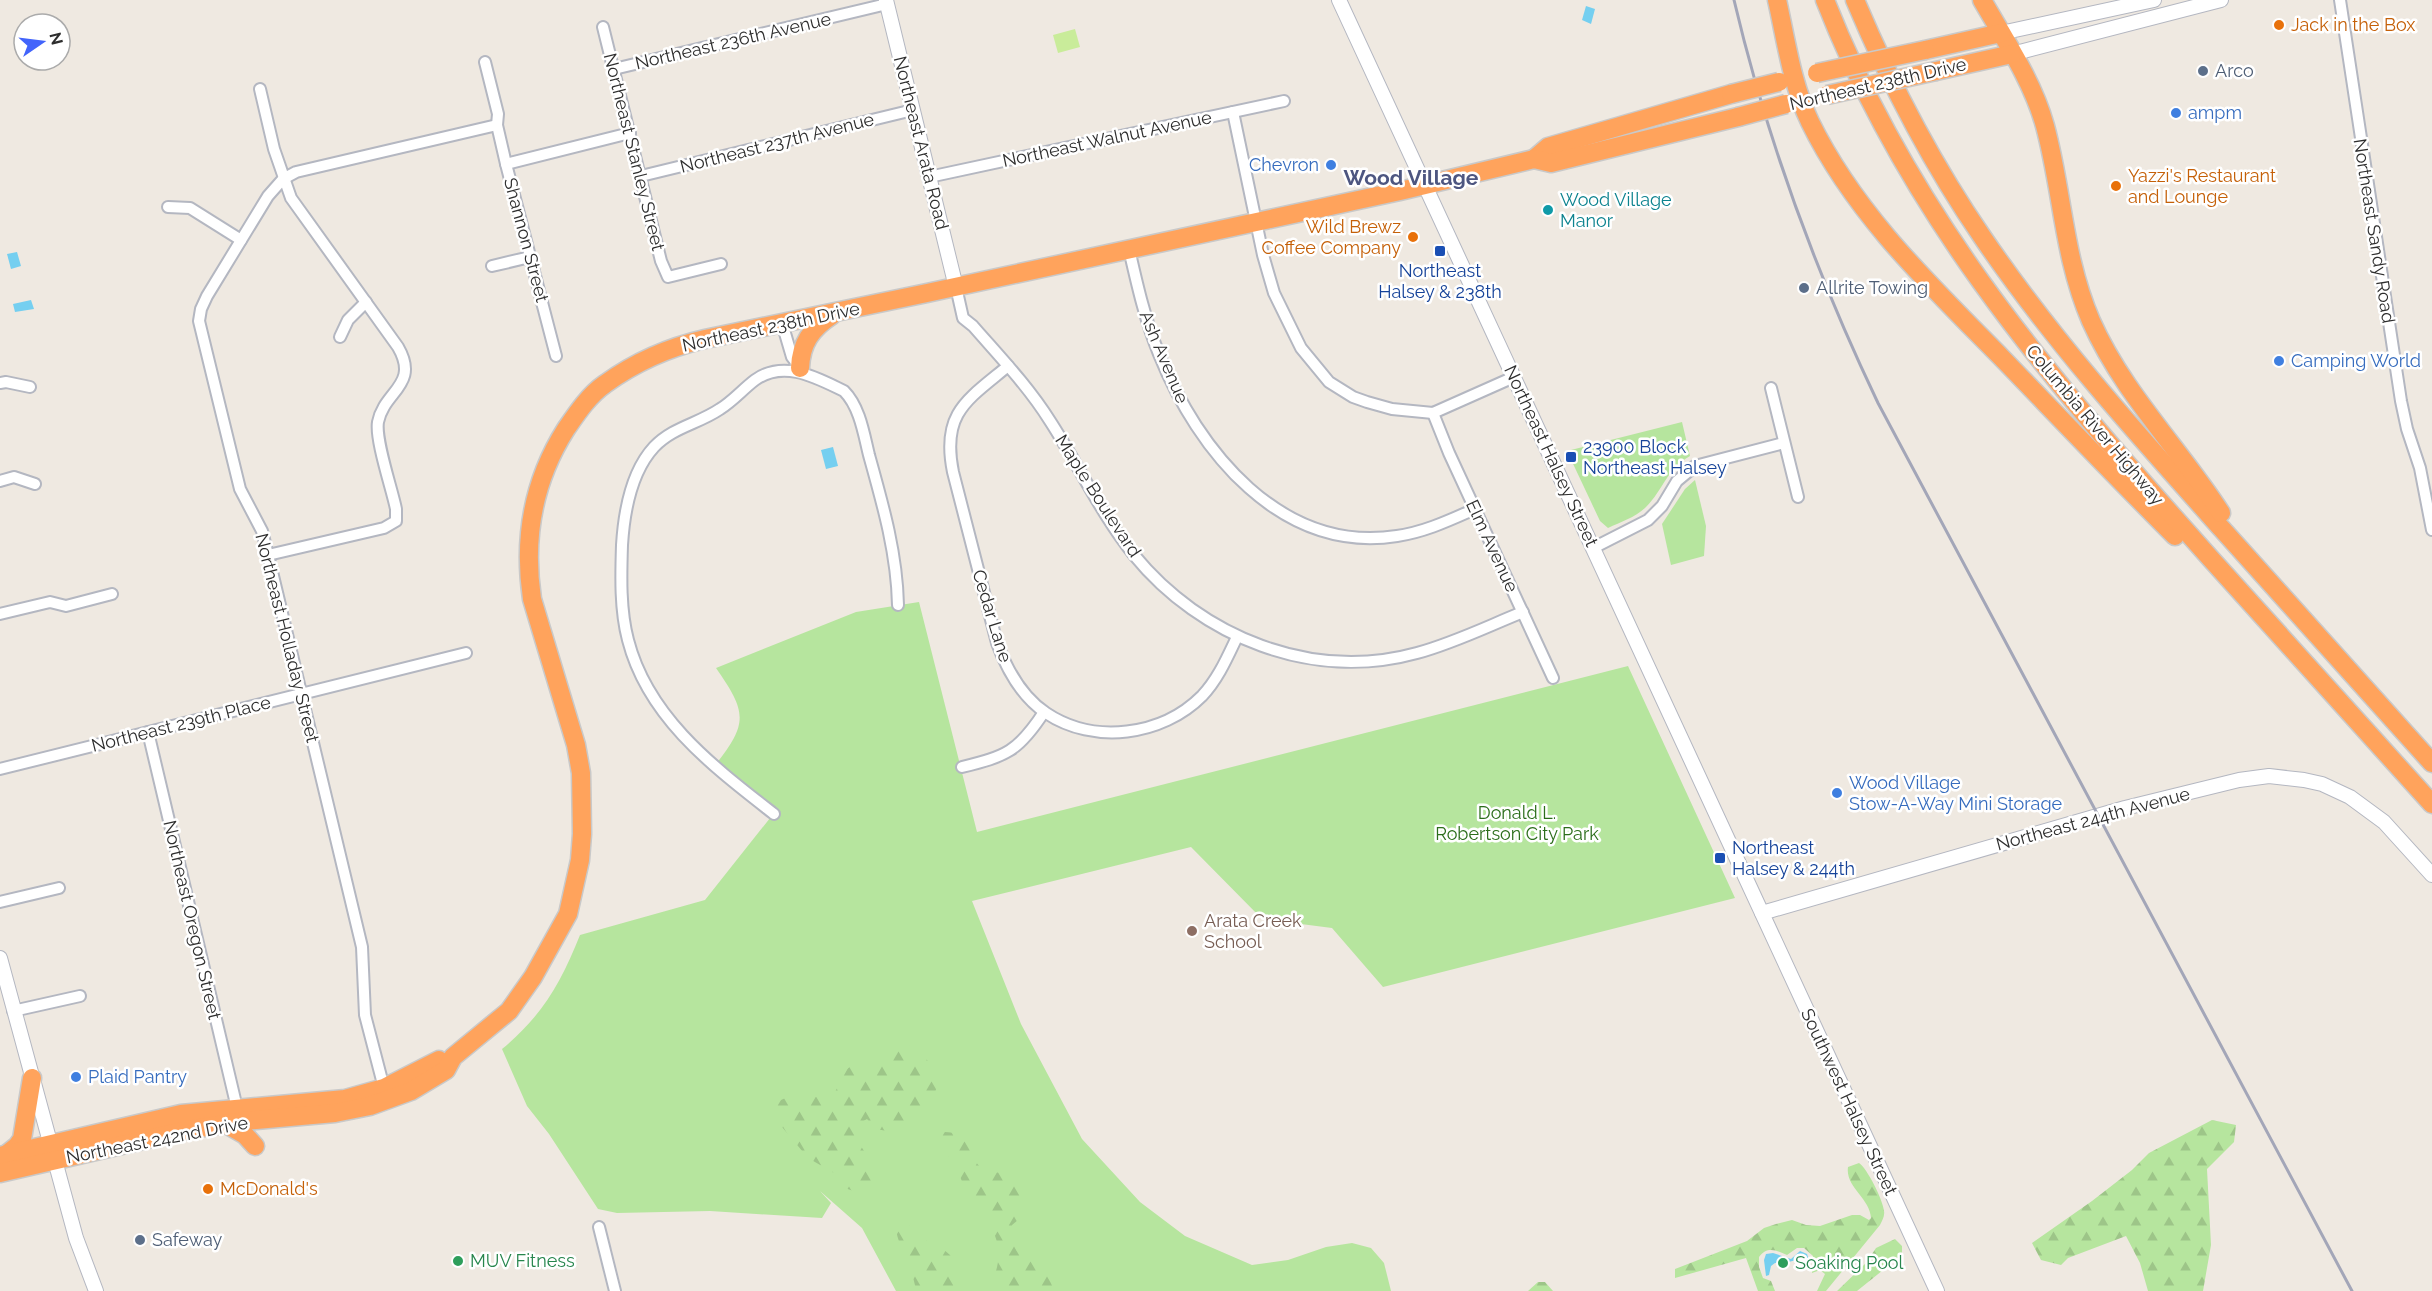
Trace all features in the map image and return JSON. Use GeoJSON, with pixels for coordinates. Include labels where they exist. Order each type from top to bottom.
{"type":"FeatureCollection","features":[{"type":"Feature","properties":{"kind":"highway"},"geometry":{"type":"LineString","coordinates":[[1777,0],[1787,80],[1794,102],[1810,121],[1852,192],[1895,247],[2174,535],[2228,578]]}},
{"type":"Feature","properties":{"kind":"highway","name":"Columbia River Highway"},"geometry":{"type":"LineString","coordinates":[[1825,0],[1869,98],[1903,162],[1947,235],[1987,293],[2066,393],[2228,578],[2432,804]]}},
{"type":"Feature","properties":{"kind":"highway","name":"Columbia River Highway"},"geometry":{"type":"LineString","coordinates":[[1855,0],[1884,65],[1919,134],[1959,201],[2009,276],[2089,378],[2432,763]]}},
{"type":"Feature","properties":{"kind":"highway"},"geometry":{"type":"LineString","coordinates":[[1982,0],[2032,91],[2044,125],[2070,257],[2091,321],[2128,388],[2217,506],[2257,567]]}},
{"type":"Feature","properties":{"kind":"highway","name":"Northeast 238th Drive"},"geometry":{"type":"LineString","coordinates":[[1534,159],[1548,147],[1731,94],[2001,33]]}},
{"type":"Feature","properties":{"kind":"highway","name":"Northeast 238th Drive"},"geometry":{"type":"LineString","coordinates":[[384,1095],[440,1060],[453,1058],[509,1011],[533,977],[568,914],[580,860],[583,802],[581,773],[576,745],[538,624],[529,576],[529,528],[541,475],[557,443],[572,420],[604,385],[649,359],[684,344],[839,312],[958,296],[1129,249],[1534,159],[1551,163],[1794,102],[2012,54]]}},
{"type":"Feature","properties":{"kind":"highway"},"geometry":{"type":"LineString","coordinates":[[801,370],[804,344],[812,330],[839,312]]}},
{"type":"Feature","properties":{"kind":"highway"},"geometry":{"type":"LineString","coordinates":[[4,1155],[22,1139],[32,1078]]}},
{"type":"Feature","properties":{"kind":"highway","name":"Northeast 242nd Drive"},"geometry":{"type":"LineString","coordinates":[[0,1173],[54,1151],[181,1114],[384,1095]]}},
{"type":"Feature","properties":{"kind":"highway","name":"Northeast 242nd Drive"},"geometry":{"type":"LineString","coordinates":[[4,1155],[54,1151],[226,1124],[335,1113],[384,1095]]}},
{"type":"Feature","properties":{"kind":"highway"},"geometry":{"type":"LineString","coordinates":[[226,1124],[245,1135],[255,1146],[258,1133],[264,1124],[273,1119]]}},
{"type":"Feature","properties":{"kind":"street","name":"Northeast Halsey Street"},"geometry":{"type":"LineString","coordinates":[[1339,0],[1762,913]]}},
{"type":"Feature","properties":{"kind":"street","name":"Northeast 238th Drive"},"geometry":{"type":"LineString","coordinates":[[2001,33],[2154,0]]}},
{"type":"Feature","properties":{"kind":"street","name":"Northeast 238th Drive"},"geometry":{"type":"LineString","coordinates":[[2012,54],[2221,0]]}},
{"type":"Feature","properties":{"kind":"street","name":"Northeast Sandy Road"},"geometry":{"type":"LineString","coordinates":[[2340,0],[2401,401],[2420,468],[2432,530]]}},
{"type":"Feature","properties":{"kind":"street","name":"Northeast 236th Avenue"},"geometry":{"type":"LineString","coordinates":[[614,69],[886,2]]}},
{"type":"Feature","properties":{"kind":"street","name":"Northeast Arata Road"},"geometry":{"type":"LineString","coordinates":[[886,2],[958,296]]}},
{"type":"Feature","properties":{"kind":"street","name":"Northeast Stanley Street"},"geometry":{"type":"LineString","coordinates":[[603,27],[661,261],[668,277],[721,264]]}},
{"type":"Feature","properties":{"kind":"street","name":"Shannon Street"},"geometry":{"type":"LineString","coordinates":[[485,62],[498,114],[497,124],[506,164],[556,356]]}},
{"type":"Feature","properties":{"kind":"street"},"geometry":{"type":"LineString","coordinates":[[260,89],[283,179],[291,198],[398,347],[403,355],[406,369],[401,385],[384,409],[378,426],[396,509],[396,521],[384,528],[268,555]]}},
{"type":"Feature","properties":{"kind":"street","name":"Northeast Walnut Avenue"},"geometry":{"type":"LineString","coordinates":[[929,177],[1284,101]]}},
{"type":"Feature","properties":{"kind":"street","name":"Northeast 237th Avenue"},"geometry":{"type":"LineString","coordinates":[[641,176],[913,110]]}},
{"type":"Feature","properties":{"kind":"street"},"geometry":{"type":"LineString","coordinates":[[1233,112],[1267,273],[1293,335],[1319,373],[1340,389],[1367,402],[1392,409],[1433,413],[1514,377]]}},
{"type":"Feature","properties":{"kind":"street"},"geometry":{"type":"LineString","coordinates":[[283,179],[296,172],[497,124]]}},
{"type":"Feature","properties":{"kind":"street"},"geometry":{"type":"LineString","coordinates":[[506,164],[630,133]]}},
{"type":"Feature","properties":{"kind":"street","name":"Northeast Holladay Street"},"geometry":{"type":"LineString","coordinates":[[283,179],[268,196],[207,296],[199,321],[240,489],[262,531],[362,947],[365,1015],[384,1095]]}},
{"type":"Feature","properties":{"kind":"street"},"geometry":{"type":"LineString","coordinates":[[168,207],[190,208],[241,240]]}},
{"type":"Feature","properties":{"kind":"street","name":"Ash Avenue"},"geometry":{"type":"LineString","coordinates":[[1129,249],[1147,321],[1176,391],[1214,451],[1246,486],[1265,502],[1319,531],[1362,538],[1415,532],[1475,509]]}},
{"type":"Feature","properties":{"kind":"street"},"geometry":{"type":"LineString","coordinates":[[492,266],[530,257]]}},
{"type":"Feature","properties":{"kind":"street","name":"Maple Boulevard"},"geometry":{"type":"LineString","coordinates":[[958,296],[973,326],[1035,399],[1133,553],[1164,587],[1189,608],[1237,638],[1281,653],[1303,657],[1341,662],[1369,661],[1425,651],[1522,612]]}},
{"type":"Feature","properties":{"kind":"street"},"geometry":{"type":"LineString","coordinates":[[340,338],[348,320],[366,302]]}},
{"type":"Feature","properties":{"kind":"street"},"geometry":{"type":"LineString","coordinates":[[782,323],[792,357],[801,370]]}},
{"type":"Feature","properties":{"kind":"street","name":"Cedar Lane"},"geometry":{"type":"LineString","coordinates":[[1008,366],[961,408],[951,431],[950,457],[997,643],[1016,683],[1044,712],[1058,720],[1103,732],[1131,731],[1165,722],[1187,708],[1207,690],[1237,638]]}},
{"type":"Feature","properties":{"kind":"street"},"geometry":{"type":"LineString","coordinates":[[774,814],[685,741],[670,723],[638,669],[628,640],[623,614],[623,535],[635,482],[648,456],[674,430],[721,409],[755,380],[765,375],[784,370],[801,370],[844,392],[849,397],[860,420],[889,526],[898,605]]}},
{"type":"Feature","properties":{"kind":"street"},"geometry":{"type":"LineString","coordinates":[[0,383],[30,387]]}},
{"type":"Feature","properties":{"kind":"street"},"geometry":{"type":"LineString","coordinates":[[1771,388],[1798,497]]}},
{"type":"Feature","properties":{"kind":"street","name":"Elm Avenue"},"geometry":{"type":"LineString","coordinates":[[1433,413],[1553,678]]}},
{"type":"Feature","properties":{"kind":"street"},"geometry":{"type":"LineString","coordinates":[[1593,548],[1648,520],[1662,506],[1677,481],[1695,466],[1785,443]]}},
{"type":"Feature","properties":{"kind":"street"},"geometry":{"type":"LineString","coordinates":[[0,481],[14,477],[35,483]]}},
{"type":"Feature","properties":{"kind":"street"},"geometry":{"type":"LineString","coordinates":[[0,614],[50,602],[66,606],[112,594]]}},
{"type":"Feature","properties":{"kind":"street","name":"Northeast 239th Place"},"geometry":{"type":"LineString","coordinates":[[0,769],[466,653]]}},
{"type":"Feature","properties":{"kind":"street"},"geometry":{"type":"LineString","coordinates":[[962,767],[993,759],[1014,749],[1033,729],[1044,712]]}},
{"type":"Feature","properties":{"kind":"street","name":"Northeast Oregon Street"},"geometry":{"type":"LineString","coordinates":[[148,732],[237,1108]]}},
{"type":"Feature","properties":{"kind":"street","name":"Northeast 244th Avenue"},"geometry":{"type":"LineString","coordinates":[[1762,913],[2125,808],[2239,780],[2270,776],[2322,784],[2364,805],[2384,822],[2432,875]]}},
{"type":"Feature","properties":{"kind":"street"},"geometry":{"type":"LineString","coordinates":[[0,902],[59,888]]}},
{"type":"Feature","properties":{"kind":"street","name":"Southwest Halsey Street"},"geometry":{"type":"LineString","coordinates":[[1762,913],[1937,1291]]}},
{"type":"Feature","properties":{"kind":"street"},"geometry":{"type":"LineString","coordinates":[[0,958],[79,1247],[96,1291]]}},
{"type":"Feature","properties":{"kind":"street"},"geometry":{"type":"LineString","coordinates":[[13,1011],[80,996]]}},
{"type":"Feature","properties":{"kind":"street"},"geometry":{"type":"LineString","coordinates":[[599,1227],[615,1291]]}},
{"type":"Feature","properties":{"kind":"green space"},"geometry":{"type":"Polygon","coordinates":[[[1075,29],[1080,47],[1058,53],[1053,35],[1075,29]]]}},
{"type":"Feature","properties":{"kind":"green space"},"geometry":{"type":"Polygon","coordinates":[[[1682,422],[1690,456],[1675,468],[1642,511],[1608,528],[1600,521],[1567,451],[1682,422]]]}},
{"type":"Feature","properties":{"kind":"green space"},"geometry":{"type":"Polygon","coordinates":[[[1695,480],[1706,526],[1704,556],[1671,565],[1662,524],[1685,489],[1695,480]]]}},
{"type":"Feature","properties":{"kind":"green space","name":"Donald L. Robertson City Park"},"geometry":{"type":"Polygon","coordinates":[[[919,602],[977,832],[1628,666],[1735,898],[1383,987],[1332,928],[1262,919],[1191,847],[972,901],[1021,1024],[1082,1139],[1140,1202],[1185,1236],[1252,1265],[1288,1260],[1326,1247],[1352,1243],[1371,1248],[1384,1263],[1391,1291],[896,1291],[862,1228],[820,1191],[831,1203],[822,1218],[710,1211],[617,1213],[598,1209],[549,1134],[527,1106],[502,1049],[528,1024],[549,998],[580,935],[705,900],[774,813],[716,764],[734,737],[740,716],[733,695],[716,668],[856,612],[919,602]]]}},
{"type":"Feature","properties":{"kind":"green space"},"geometry":{"type":"Polygon","coordinates":[[[898,1042],[915,1049],[929,1062],[934,1071],[936,1089],[933,1098],[925,1106],[887,1131],[876,1129],[867,1119],[858,1124],[857,1136],[873,1171],[871,1183],[863,1191],[856,1192],[845,1188],[834,1173],[808,1158],[772,1115],[771,1108],[778,1102],[793,1096],[833,1096],[847,1069],[854,1064],[878,1061],[898,1042]]]}},
{"type":"Feature","properties":{"kind":"green space"},"geometry":{"type":"Polygon","coordinates":[[[2212,1120],[2236,1125],[2234,1142],[2207,1169],[2211,1245],[2203,1291],[2148,1291],[2140,1263],[2126,1236],[2068,1258],[2061,1265],[2041,1260],[2032,1243],[2092,1201],[2132,1170],[2149,1153],[2212,1120]]]}},
{"type":"Feature","properties":{"kind":"green space"},"geometry":{"type":"Polygon","coordinates":[[[945,1132],[963,1137],[980,1166],[989,1172],[1003,1174],[1019,1182],[1024,1215],[1012,1225],[1010,1236],[1017,1251],[1037,1261],[1046,1270],[1053,1291],[988,1291],[998,1261],[996,1238],[965,1188],[953,1162],[934,1136],[945,1132]]]}},
{"type":"Feature","properties":{"kind":"green space"},"geometry":{"type":"Polygon","coordinates":[[[1859,1163],[1878,1192],[1884,1217],[1826,1291],[1817,1291],[1825,1274],[1820,1270],[1812,1273],[1813,1256],[1804,1248],[1797,1248],[1787,1255],[1768,1250],[1759,1257],[1759,1267],[1763,1278],[1771,1281],[1775,1291],[1758,1291],[1746,1258],[1675,1278],[1675,1269],[1747,1241],[1764,1228],[1776,1224],[1792,1220],[1806,1225],[1820,1226],[1852,1215],[1860,1215],[1869,1220],[1871,1218],[1867,1204],[1850,1181],[1848,1174],[1848,1167],[1859,1163]]]}},
{"type":"Feature","properties":{"kind":"green space"},"geometry":{"type":"Polygon","coordinates":[[[900,1220],[906,1221],[919,1237],[950,1255],[964,1285],[970,1291],[916,1291],[895,1225],[900,1220]]]}},
{"type":"Feature","properties":{"kind":"green space"},"geometry":{"type":"Polygon","coordinates":[[[1895,1239],[1902,1246],[1902,1252],[1898,1258],[1857,1291],[1837,1291],[1866,1263],[1876,1248],[1895,1239]]]}},
{"type":"Feature","properties":{"kind":"green space"},"geometry":{"type":"Polygon","coordinates":[[[1538,1282],[1545,1282],[1553,1291],[1528,1291],[1538,1282]]]}},
{"type":"Feature","properties":{"kind":"water"},"geometry":{"type":"Polygon","coordinates":[[[1586,6],[1595,9],[1591,24],[1582,20],[1586,6]]]}},
{"type":"Feature","properties":{"kind":"water"},"geometry":{"type":"Polygon","coordinates":[[[17,252],[21,266],[11,269],[7,254],[17,252]]]}},
{"type":"Feature","properties":{"kind":"water"},"geometry":{"type":"Polygon","coordinates":[[[31,300],[34,309],[15,312],[13,304],[31,300]]]}},
{"type":"Feature","properties":{"kind":"water"},"geometry":{"type":"Polygon","coordinates":[[[833,447],[838,466],[826,469],[821,450],[833,447]]]}},
{"type":"Feature","properties":{"kind":"water","name":"Soaking Pool"},"geometry":{"type":"Polygon","coordinates":[[[1800,1251],[1807,1254],[1809,1260],[1775,1263],[1771,1266],[1769,1275],[1766,1276],[1764,1260],[1766,1254],[1773,1253],[1791,1259],[1800,1251]]]}},
{"type":"Feature","properties":{"kind":"railway"},"geometry":{"type":"LineString","coordinates":[[1734,0],[1762,104],[1795,205],[1834,305],[1878,403],[2352,1291]]}},
{"type":"Feature","properties":{"kind":"place","name":"Jack in the Box"},"geometry":{"type":"Point","coordinates":[2279,25]}},
{"type":"Feature","properties":{"kind":"place","name":"Arco"},"geometry":{"type":"Point","coordinates":[2203,71]}},
{"type":"Feature","properties":{"kind":"place","name":"ampm"},"geometry":{"type":"Point","coordinates":[2176,113]}},
{"type":"Feature","properties":{"kind":"place","name":"Chevron"},"geometry":{"type":"Point","coordinates":[1331,165]}},
{"type":"Feature","properties":{"kind":"place","name":"Yazzi's Restaurant and Lounge"},"geometry":{"type":"Point","coordinates":[2116,186]}},
{"type":"Feature","properties":{"kind":"place","name":"Wood Village Manor"},"geometry":{"type":"Point","coordinates":[1548,210]}},
{"type":"Feature","properties":{"kind":"place","name":"Wild Brewz Coffee Company"},"geometry":{"type":"Point","coordinates":[1413,237]}},
{"type":"Feature","properties":{"kind":"place","name":"Northeast Halsey & 238th"},"geometry":{"type":"Point","coordinates":[1440,251]}},
{"type":"Feature","properties":{"kind":"place","name":"Allrite Towing"},"geometry":{"type":"Point","coordinates":[1804,288]}},
{"type":"Feature","properties":{"kind":"place","name":"Camping World"},"geometry":{"type":"Point","coordinates":[2279,361]}},
{"type":"Feature","properties":{"kind":"place","name":"23900 Block Northeast Halsey"},"geometry":{"type":"Point","coordinates":[1571,457]}},
{"type":"Feature","properties":{"kind":"place","name":"Wood Village Stow-A-Way Mini Storage"},"geometry":{"type":"Point","coordinates":[1837,793]}},
{"type":"Feature","properties":{"kind":"place","name":"Northeast Halsey & 244th"},"geometry":{"type":"Point","coordinates":[1720,858]}},
{"type":"Feature","properties":{"kind":"place","name":"Arata Creek School"},"geometry":{"type":"Point","coordinates":[1192,931]}},
{"type":"Feature","properties":{"kind":"place","name":"Plaid Pantry"},"geometry":{"type":"Point","coordinates":[76,1077]}},
{"type":"Feature","properties":{"kind":"place","name":"McDonald's"},"geometry":{"type":"Point","coordinates":[208,1189]}},
{"type":"Feature","properties":{"kind":"place","name":"Safeway"},"geometry":{"type":"Point","coordinates":[140,1240]}},
{"type":"Feature","properties":{"kind":"place","name":"MUV Fitness"},"geometry":{"type":"Point","coordinates":[458,1261]}},
{"type":"Feature","properties":{"kind":"place","name":"Soaking Pool"},"geometry":{"type":"Point","coordinates":[1783,1263]}},
{"type":"Feature","properties":{"kind":"district","name":"Wood Village"},"geometry":{"type":"Point","coordinates":[1411,178]}}]}
